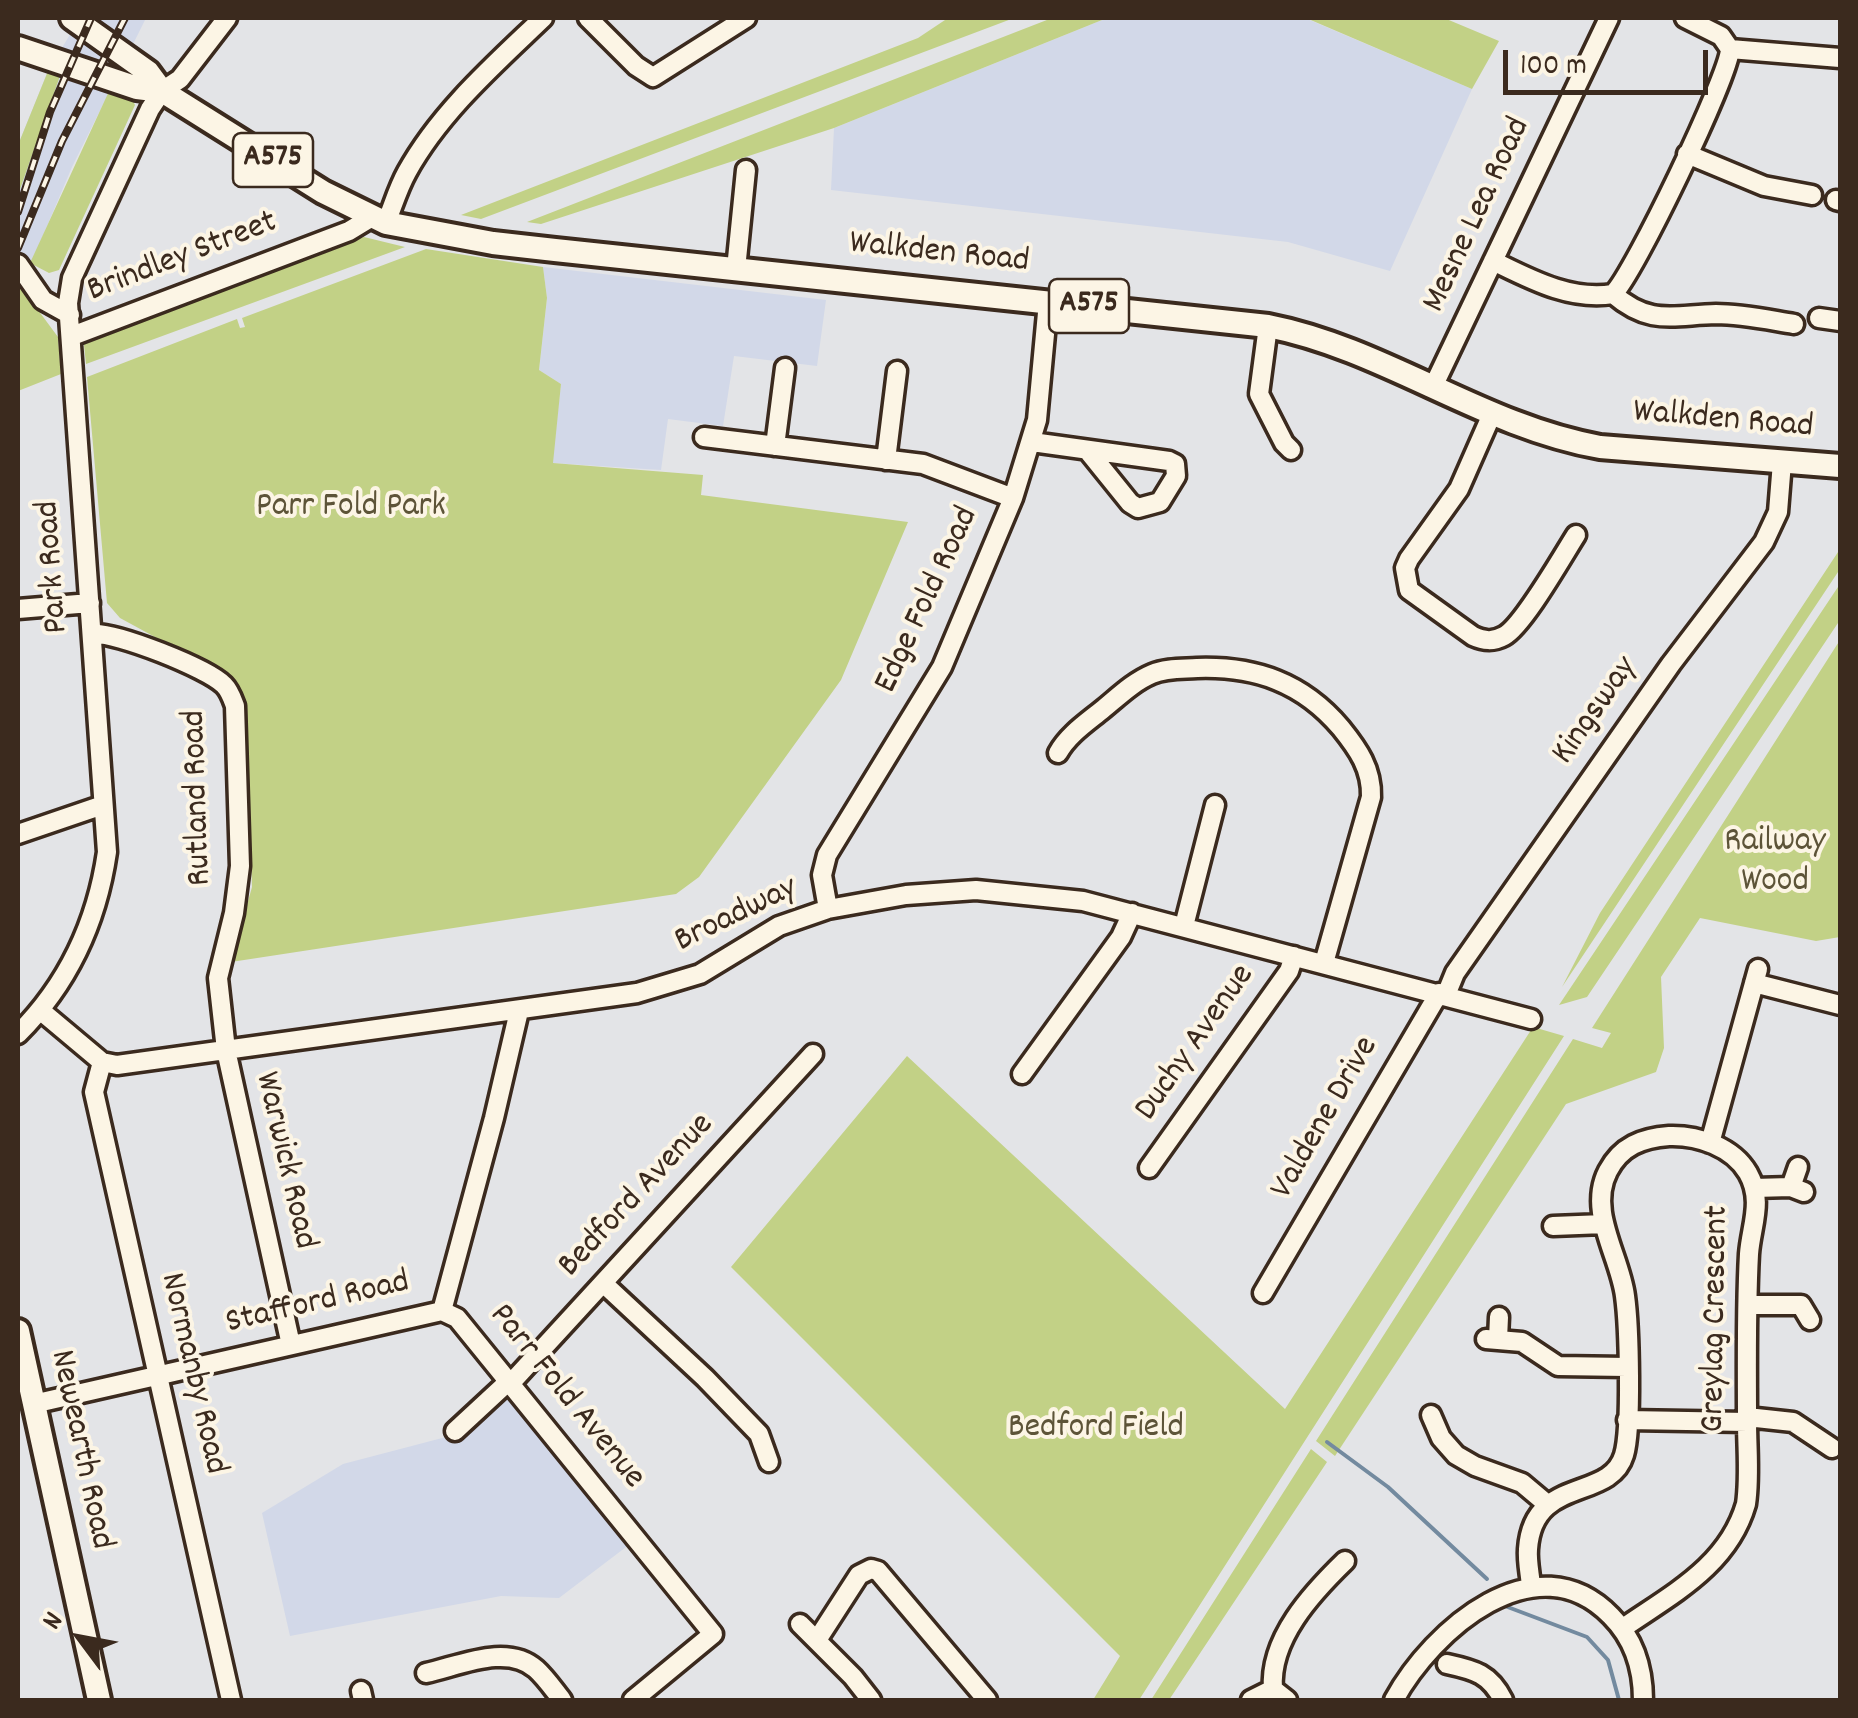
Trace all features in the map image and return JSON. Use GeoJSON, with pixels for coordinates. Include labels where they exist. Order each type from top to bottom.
{"type":"FeatureCollection","features":[{"type":"Feature","properties":{"kind":"main road","name":"Walkden Road"},"geometry":{"type":"LineString","coordinates":[[72,18],[148,72],[162,91],[323,192],[379,220],[493,243],[1268,326],[1342,347],[1530,430],[1600,446],[1840,466]]}},
{"type":"Feature","properties":{"kind":"main road"},"geometry":{"type":"LineString","coordinates":[[90,71],[101,59],[106,41]]}},
{"type":"Feature","properties":{"kind":"main road","name":"A575"},"geometry":{"type":"LineString","coordinates":[[18,48],[137,88],[162,91]]}},
{"type":"Feature","properties":{"kind":"main road","name":"Newearth Road"},"geometry":{"type":"LineString","coordinates":[[18,1331],[99,1700]]}},
{"type":"Feature","properties":{"kind":"street","name":"Park Road"},"geometry":{"type":"LineString","coordinates":[[18,1034],[64,978],[96,910],[107,852],[69,290],[77,263],[126,157],[162,91],[180,79],[228,18]]}},
{"type":"Feature","properties":{"kind":"street"},"geometry":{"type":"LineString","coordinates":[[379,220],[430,138],[483,76],[544,18]]}},
{"type":"Feature","properties":{"kind":"street"},"geometry":{"type":"LineString","coordinates":[[588,18],[636,66],[653,77],[746,18]]}},
{"type":"Feature","properties":{"kind":"street","name":"Mesne Lea Road"},"geometry":{"type":"LineString","coordinates":[[1434,387],[1609,18]]}},
{"type":"Feature","properties":{"kind":"street"},"geometry":{"type":"LineString","coordinates":[[1493,261],[1546,287],[1603,296],[1613,294],[1628,277],[1728,68],[1730,49],[1721,36],[1685,18]]}},
{"type":"Feature","properties":{"kind":"street"},"geometry":{"type":"LineString","coordinates":[[1730,49],[1840,58]]}},
{"type":"Feature","properties":{"kind":"street"},"geometry":{"type":"LineString","coordinates":[[1687,154],[1751,182],[1812,195]]}},
{"type":"Feature","properties":{"kind":"street"},"geometry":{"type":"LineString","coordinates":[[736,269],[746,170]]}},
{"type":"Feature","properties":{"kind":"street","name":"Brindley Street"},"geometry":{"type":"LineString","coordinates":[[72,346],[379,220]]}},
{"type":"Feature","properties":{"kind":"street"},"geometry":{"type":"LineString","coordinates":[[23,272],[48,287],[69,290]]}},
{"type":"Feature","properties":{"kind":"street"},"geometry":{"type":"LineString","coordinates":[[23,272],[43,300],[70,315]]}},
{"type":"Feature","properties":{"kind":"street"},"geometry":{"type":"LineString","coordinates":[[1613,294],[1626,305],[1657,318],[1718,314],[1794,324]]}},
{"type":"Feature","properties":{"kind":"street","name":"Edge Fold Road"},"geometry":{"type":"LineString","coordinates":[[828,909],[822,875],[827,854],[942,667],[1013,498],[1032,442],[1048,302]]}},
{"type":"Feature","properties":{"kind":"street"},"geometry":{"type":"LineString","coordinates":[[1819,318],[1840,321]]}},
{"type":"Feature","properties":{"kind":"street"},"geometry":{"type":"LineString","coordinates":[[1268,326],[1259,394],[1290,450]]}},
{"type":"Feature","properties":{"kind":"street"},"geometry":{"type":"LineString","coordinates":[[776,446],[785,368]]}},
{"type":"Feature","properties":{"kind":"street"},"geometry":{"type":"LineString","coordinates":[[886,460],[896,371]]}},
{"type":"Feature","properties":{"kind":"street"},"geometry":{"type":"LineString","coordinates":[[1492,414],[1459,488],[1409,559],[1405,568],[1409,590],[1473,636],[1483,640],[1502,638],[1518,622],[1576,535]]}},
{"type":"Feature","properties":{"kind":"street"},"geometry":{"type":"LineString","coordinates":[[704,437],[936,467],[1013,498]]}},
{"type":"Feature","properties":{"kind":"street"},"geometry":{"type":"LineString","coordinates":[[1032,442],[1169,460],[1175,464],[1176,476],[1160,502],[1138,508],[1088,451]]}},
{"type":"Feature","properties":{"kind":"street","name":"Kingsway"},"geometry":{"type":"LineString","coordinates":[[1442,994],[1620,736],[1764,542],[1778,512],[1782,462]]}},
{"type":"Feature","properties":{"kind":"street"},"geometry":{"type":"LineString","coordinates":[[18,610],[90,603]]}},
{"type":"Feature","properties":{"kind":"street","name":"Rutland Road"},"geometry":{"type":"LineString","coordinates":[[92,634],[110,633],[202,671],[226,688],[235,706],[240,866],[234,913],[218,978],[226,1050]]}},
{"type":"Feature","properties":{"kind":"street"},"geometry":{"type":"LineString","coordinates":[[1058,753],[1067,738],[1136,682],[1165,670],[1237,668],[1280,680],[1308,695],[1362,756],[1372,782],[1324,964]]}},
{"type":"Feature","properties":{"kind":"street"},"geometry":{"type":"LineString","coordinates":[[18,834],[103,804]]}},
{"type":"Feature","properties":{"kind":"street"},"geometry":{"type":"LineString","coordinates":[[1184,926],[1215,805]]}},
{"type":"Feature","properties":{"kind":"street","name":"Broadway"},"geometry":{"type":"LineString","coordinates":[[102,1062],[117,1064],[226,1050],[637,993],[715,967],[778,926],[828,909],[906,895],[976,890],[1046,896],[1132,913],[1531,1019]]}},
{"type":"Feature","properties":{"kind":"street"},"geometry":{"type":"LineString","coordinates":[[1022,1074],[1120,936],[1132,913]]}},
{"type":"Feature","properties":{"kind":"street","name":"Duchy Avenue"},"geometry":{"type":"LineString","coordinates":[[1149,1168],[1289,970],[1294,956]]}},
{"type":"Feature","properties":{"kind":"street"},"geometry":{"type":"LineString","coordinates":[[1531,1586],[1530,1538],[1547,1504],[1600,1482],[1615,1470],[1624,1454],[1626,1298],[1604,1224],[1602,1185],[1608,1170],[1628,1146],[1642,1139],[1676,1136],[1710,1143],[1756,976],[1840,1005]]}},
{"type":"Feature","properties":{"kind":"street","name":"Valdene Drive"},"geometry":{"type":"LineString","coordinates":[[1271,1284],[1442,994]]}},
{"type":"Feature","properties":{"kind":"street"},"geometry":{"type":"LineString","coordinates":[[40,1010],[102,1062]]}},
{"type":"Feature","properties":{"kind":"street","name":"Parr Fold Avenue"},"geometry":{"type":"LineString","coordinates":[[519,1012],[442,1311],[457,1318],[713,1634],[632,1700]]}},
{"type":"Feature","properties":{"kind":"street","name":"Warwick Road"},"geometry":{"type":"LineString","coordinates":[[226,1050],[291,1345]]}},
{"type":"Feature","properties":{"kind":"street","name":"Bedford Avenue"},"geometry":{"type":"LineString","coordinates":[[455,1431],[510,1382],[813,1054]]}},
{"type":"Feature","properties":{"kind":"street","name":"Normanby Road"},"geometry":{"type":"LineString","coordinates":[[102,1062],[94,1092],[230,1700]]}},
{"type":"Feature","properties":{"kind":"street","name":"Greylag Crescent"},"geometry":{"type":"LineString","coordinates":[[1622,1628],[1710,1565],[1734,1536],[1748,1489],[1749,1254],[1757,1210],[1749,1174],[1738,1160],[1710,1143]]}},
{"type":"Feature","properties":{"kind":"street"},"geometry":{"type":"LineString","coordinates":[[1754,1188],[1797,1189],[1798,1167]]}},
{"type":"Feature","properties":{"kind":"street"},"geometry":{"type":"LineString","coordinates":[[1566,1205],[1559,1226],[1604,1224]]}},
{"type":"Feature","properties":{"kind":"street"},"geometry":{"type":"LineString","coordinates":[[603,1283],[705,1378],[759,1434],[770,1452]]}},
{"type":"Feature","properties":{"kind":"street"},"geometry":{"type":"LineString","coordinates":[[1749,1305],[1807,1306]]}},
{"type":"Feature","properties":{"kind":"street","name":"Stafford Road"},"geometry":{"type":"LineString","coordinates":[[34,1404],[442,1311]]}},
{"type":"Feature","properties":{"kind":"street"},"geometry":{"type":"LineString","coordinates":[[1499,1316],[1492,1339],[1522,1342],[1558,1366],[1627,1367]]}},
{"type":"Feature","properties":{"kind":"street"},"geometry":{"type":"LineString","coordinates":[[1627,1420],[1785,1419],[1818,1431],[1832,1448]]}},
{"type":"Feature","properties":{"kind":"street"},"geometry":{"type":"LineString","coordinates":[[1416,1435],[1433,1421],[1449,1448],[1465,1461],[1522,1484],[1547,1504]]}},
{"type":"Feature","properties":{"kind":"street"},"geometry":{"type":"LineString","coordinates":[[1251,1700],[1280,1695],[1274,1663],[1285,1636],[1325,1580],[1348,1560]]}},
{"type":"Feature","properties":{"kind":"street"},"geometry":{"type":"LineString","coordinates":[[817,1640],[860,1575],[878,1571],[987,1700]]}},
{"type":"Feature","properties":{"kind":"street"},"geometry":{"type":"LineString","coordinates":[[1394,1700],[1412,1669],[1455,1624],[1494,1600],[1531,1586],[1578,1594],[1598,1604],[1622,1628],[1634,1650],[1643,1700]]}},
{"type":"Feature","properties":{"kind":"street"},"geometry":{"type":"LineString","coordinates":[[800,1624],[871,1700]]}},
{"type":"Feature","properties":{"kind":"street"},"geometry":{"type":"LineString","coordinates":[[437,1675],[492,1658],[514,1657],[539,1670],[562,1700]]}},
{"type":"Feature","properties":{"kind":"street"},"geometry":{"type":"LineString","coordinates":[[1455,1661],[1490,1678],[1503,1700]]}},
{"type":"Feature","properties":{"kind":"shaded area"},"geometry":{"type":"Polygon","coordinates":[[[80,18],[146,18],[72,167],[18,295],[18,145],[48,71],[80,18]]]}},
{"type":"Feature","properties":{"kind":"shaded area"},"geometry":{"type":"Polygon","coordinates":[[[1107,18],[1305,18],[1472,89],[1390,271],[1288,242],[831,190],[834,128],[1107,18]]]}},
{"type":"Feature","properties":{"kind":"shaded area"},"geometry":{"type":"Polygon","coordinates":[[[543,267],[826,300],[817,366],[734,356],[723,426],[668,419],[661,470],[552,463],[561,384],[539,370],[547,298],[543,267]]]}},
{"type":"Feature","properties":{"kind":"shaded area"},"geometry":{"type":"Polygon","coordinates":[[[498,1400],[508,1400],[630,1544],[559,1598],[501,1596],[290,1636],[262,1513],[343,1464],[446,1437],[452,1443],[498,1400]]]}},
{"type":"Feature","properties":{"kind":"green space"},"geometry":{"type":"Polygon","coordinates":[[[948,18],[1014,18],[481,219],[461,215],[918,38],[948,18]]]}},
{"type":"Feature","properties":{"kind":"green space"},"geometry":{"type":"Polygon","coordinates":[[[1052,18],[1107,18],[834,128],[541,224],[527,222],[1052,18]]]}},
{"type":"Feature","properties":{"kind":"green space"},"geometry":{"type":"Polygon","coordinates":[[[1306,18],[1444,18],[1499,41],[1472,89],[1306,18]]]}},
{"type":"Feature","properties":{"kind":"green space"},"geometry":{"type":"Polygon","coordinates":[[[48,71],[60,76],[18,195],[18,145],[48,71]]]}},
{"type":"Feature","properties":{"kind":"green space"},"geometry":{"type":"Polygon","coordinates":[[[110,89],[132,99],[135,105],[59,270],[49,273],[30,263],[110,89]]]}},
{"type":"Feature","properties":{"kind":"green space"},"geometry":{"type":"Polygon","coordinates":[[[364,237],[405,247],[86,364],[83,336],[364,237]]]}},
{"type":"Feature","properties":{"kind":"green space","name":"Parr Fold Park"},"geometry":{"type":"Polygon","coordinates":[[[426,249],[543,267],[547,298],[539,370],[561,384],[553,463],[703,475],[701,495],[908,522],[841,680],[699,877],[676,894],[231,962],[252,887],[245,702],[232,679],[120,618],[107,603],[87,377],[237,319],[240,328],[245,327],[242,318],[426,249]]]}},
{"type":"Feature","properties":{"kind":"green space"},"geometry":{"type":"Polygon","coordinates":[[[21,287],[58,337],[61,374],[18,391],[18,295],[21,287]]]}},
{"type":"Feature","properties":{"kind":"green space"},"geometry":{"type":"Polygon","coordinates":[[[1840,549],[1840,569],[1562,987],[1600,913],[1840,549]]]}},
{"type":"Feature","properties":{"kind":"green space"},"geometry":{"type":"Polygon","coordinates":[[[1840,584],[1840,620],[1587,997],[1559,1005],[1840,584]]]}},
{"type":"Feature","properties":{"kind":"green space","name":"Railway Wood"},"geometry":{"type":"Polygon","coordinates":[[[1840,640],[1840,937],[1816,941],[1700,918],[1661,977],[1664,1048],[1656,1072],[1566,1104],[1335,1456],[1316,1441],[1573,1039],[1602,1048],[1611,1033],[1592,1028],[1840,640]]]}},
{"type":"Feature","properties":{"kind":"green space","name":"Bedford Field"},"geometry":{"type":"Polygon","coordinates":[[[1533,1027],[1564,1036],[1139,1700],[1093,1700],[1120,1656],[731,1267],[907,1056],[1285,1409],[1533,1027]]]}},
{"type":"Feature","properties":{"kind":"green space"},"geometry":{"type":"Polygon","coordinates":[[[1311,1449],[1327,1462],[1169,1700],[1151,1700],[1311,1449]]]}},
{"type":"Feature","properties":{"kind":"waterway"},"geometry":{"type":"LineString","coordinates":[[1327,1442],[1388,1487],[1487,1579]]}},
{"type":"Feature","properties":{"kind":"waterway"},"geometry":{"type":"LineString","coordinates":[[1505,1606],[1587,1637],[1608,1660],[1619,1700]]}},
{"type":"Feature","properties":{"kind":"railway"},"geometry":{"type":"LineString","coordinates":[[18,212],[50,112],[91,18]]}},
{"type":"Feature","properties":{"kind":"railway"},"geometry":{"type":"LineString","coordinates":[[18,248],[62,141],[125,18]]}}]}
